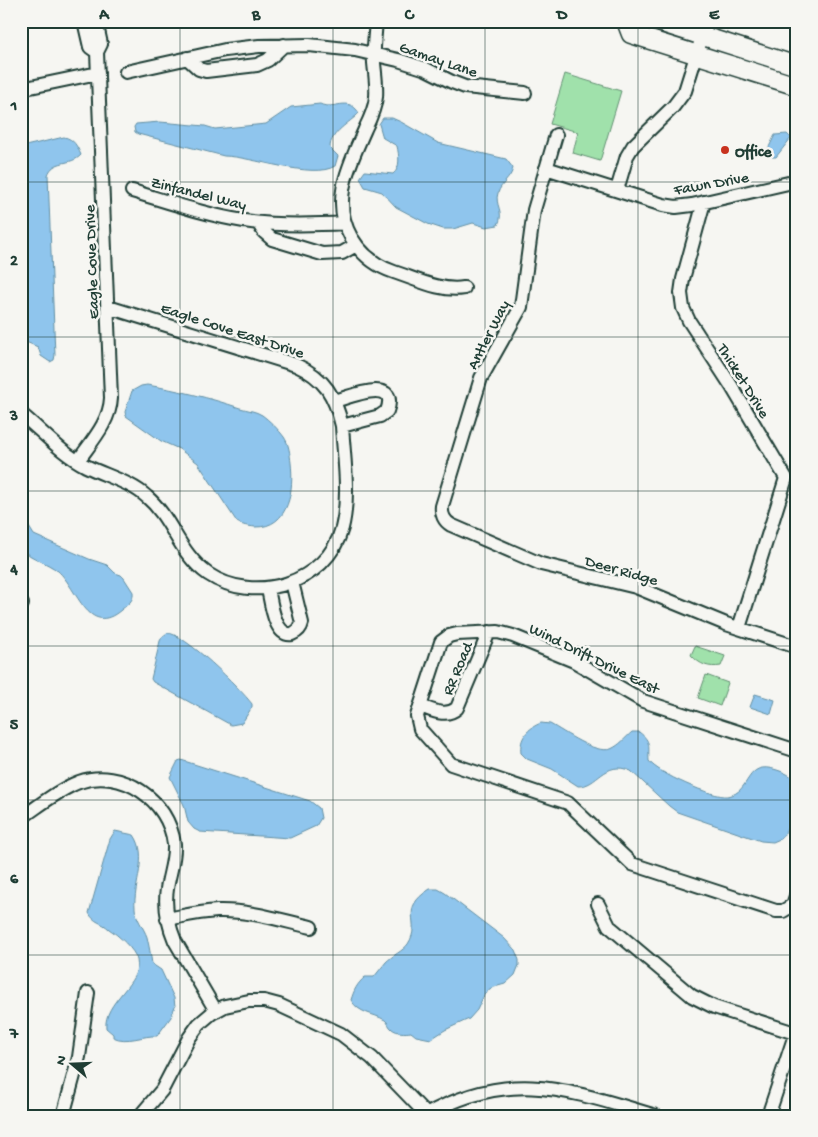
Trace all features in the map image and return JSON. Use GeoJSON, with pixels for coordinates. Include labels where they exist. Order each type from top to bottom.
{"type":"FeatureCollection","features":[{"type":"Feature","properties":{"kind":"main road"},"geometry":{"type":"LineString","coordinates":[[626,21],[631,34],[797,86]]}},
{"type":"Feature","properties":{"kind":"main road"},"geometry":{"type":"LineString","coordinates":[[656,21],[704,29],[797,66]]}},
{"type":"Feature","properties":{"kind":"street","name":"Eagle Cove Drive"},"geometry":{"type":"LineString","coordinates":[[84,21],[90,48],[97,52]]}},
{"type":"Feature","properties":{"kind":"street","name":"Eagle Cove Drive"},"geometry":{"type":"LineString","coordinates":[[78,461],[105,422],[111,404],[97,52],[101,44],[96,21]]}},
{"type":"Feature","properties":{"kind":"street"},"geometry":{"type":"LineString","coordinates":[[376,21],[374,54],[376,98],[371,116],[346,173],[342,187],[341,205],[345,224],[356,245],[372,260],[387,269],[442,287],[464,288]]}},
{"type":"Feature","properties":{"kind":"street"},"geometry":{"type":"LineString","coordinates":[[617,190],[630,150],[636,141],[673,107],[681,97],[688,83],[704,29]]}},
{"type":"Feature","properties":{"kind":"street"},"geometry":{"type":"LineString","coordinates":[[186,58],[199,69],[206,71],[253,66],[268,60],[284,45]]}},
{"type":"Feature","properties":{"kind":"street","name":"Gamay Lane"},"geometry":{"type":"LineString","coordinates":[[126,72],[245,47],[319,46],[374,54],[420,66],[465,87],[525,93]]}},
{"type":"Feature","properties":{"kind":"street"},"geometry":{"type":"LineString","coordinates":[[21,89],[98,73]]}},
{"type":"Feature","properties":{"kind":"street","name":"Antler Way"},"geometry":{"type":"LineString","coordinates":[[443,516],[442,506],[482,378],[521,307],[534,210],[556,135]]}},
{"type":"Feature","properties":{"kind":"street","name":"Fawn Drive"},"geometry":{"type":"LineString","coordinates":[[546,168],[670,206],[686,206],[797,180]]}},
{"type":"Feature","properties":{"kind":"street","name":"Zinfandel Way"},"geometry":{"type":"LineString","coordinates":[[132,191],[207,214],[258,223],[294,225],[345,224]]}},
{"type":"Feature","properties":{"kind":"street","name":"Thicket Drive"},"geometry":{"type":"LineString","coordinates":[[704,202],[683,279],[683,308],[688,321],[732,387],[786,478],[739,628]]}},
{"type":"Feature","properties":{"kind":"street","name":"Zinfandel Way"},"geometry":{"type":"LineString","coordinates":[[258,223],[272,239],[316,253],[336,254],[356,245]]}},
{"type":"Feature","properties":{"kind":"street","name":"Eagle Cove East Drive"},"geometry":{"type":"LineString","coordinates":[[108,307],[301,367],[322,382],[335,401]]}},
{"type":"Feature","properties":{"kind":"street"},"geometry":{"type":"LineString","coordinates":[[21,414],[78,461],[148,497],[157,507],[190,557],[208,574],[235,586],[251,589],[268,589],[292,582],[306,575],[320,564],[330,552],[342,528],[346,503],[342,426],[335,401],[374,390],[387,395],[390,402],[388,411],[380,416],[342,426]]}},
{"type":"Feature","properties":{"kind":"street","name":"Deer Ridge"},"geometry":{"type":"LineString","coordinates":[[443,516],[449,524],[541,564],[636,587],[739,628],[797,647]]}},
{"type":"Feature","properties":{"kind":"street"},"geometry":{"type":"LineString","coordinates":[[268,589],[278,628],[284,633],[292,634],[301,628],[302,623],[292,582]]}},
{"type":"Feature","properties":{"kind":"street","name":"RR Road"},"geometry":{"type":"LineString","coordinates":[[420,706],[446,714],[452,713],[457,708],[489,632]]}},
{"type":"Feature","properties":{"kind":"street","name":"Wind Drift Drive East"},"geometry":{"type":"LineString","coordinates":[[420,706],[441,642],[454,634],[489,632],[513,636],[574,661],[643,701],[797,751]]}},
{"type":"Feature","properties":{"kind":"street"},"geometry":{"type":"LineString","coordinates":[[420,706],[417,716],[420,729],[451,764],[568,803],[632,864],[776,911],[783,911],[793,905],[797,893]]}},
{"type":"Feature","properties":{"kind":"street"},"geometry":{"type":"LineString","coordinates":[[21,818],[57,793],[85,780],[118,781],[141,791],[160,808],[172,835],[173,860],[165,905],[167,919],[175,941],[216,1010]]}},
{"type":"Feature","properties":{"kind":"street"},"geometry":{"type":"LineString","coordinates":[[598,904],[609,926],[692,996],[714,1007],[796,1031],[768,1116]]}},
{"type":"Feature","properties":{"kind":"street"},"geometry":{"type":"LineString","coordinates":[[167,919],[201,912],[227,911],[252,913],[311,927]]}},
{"type":"Feature","properties":{"kind":"street"},"geometry":{"type":"LineString","coordinates":[[63,1116],[79,1057],[88,993]]}},
{"type":"Feature","properties":{"kind":"street"},"geometry":{"type":"LineString","coordinates":[[140,1116],[170,1078],[191,1034],[199,1024],[216,1010],[239,1002],[264,1001],[279,1005],[332,1029],[353,1042],[372,1058],[425,1115],[448,1103],[477,1093],[532,1086],[571,1091],[656,1116]]}},
{"type":"Feature","properties":{"kind":"green space"},"geometry":{"type":"Polygon","coordinates":[[[565,74],[621,91],[600,161],[573,153],[578,132],[550,124],[565,74]]]}},
{"type":"Feature","properties":{"kind":"green space"},"geometry":{"type":"Polygon","coordinates":[[[695,646],[725,656],[721,666],[713,667],[698,661],[691,655],[695,646]]]}},
{"type":"Feature","properties":{"kind":"green space"},"geometry":{"type":"Polygon","coordinates":[[[706,675],[728,683],[720,706],[698,698],[706,675]]]}},
{"type":"Feature","properties":{"kind":"water"},"geometry":{"type":"Polygon","coordinates":[[[320,104],[330,106],[346,104],[355,108],[359,113],[333,137],[330,148],[338,156],[335,166],[325,170],[297,169],[224,156],[138,134],[135,132],[134,127],[136,124],[160,122],[205,126],[215,129],[266,124],[291,107],[320,104]]]}},
{"type":"Feature","properties":{"kind":"water"},"geometry":{"type":"Polygon","coordinates":[[[383,118],[392,118],[401,122],[438,143],[506,159],[513,168],[498,193],[497,201],[500,220],[498,225],[486,227],[473,223],[453,229],[443,229],[428,224],[396,207],[382,192],[365,187],[360,178],[365,171],[393,174],[398,165],[397,146],[383,138],[379,124],[383,118]]]}},
{"type":"Feature","properties":{"kind":"water"},"geometry":{"type":"Polygon","coordinates":[[[787,134],[791,138],[776,157],[772,157],[767,151],[775,135],[787,134]]]}},
{"type":"Feature","properties":{"kind":"water"},"geometry":{"type":"Polygon","coordinates":[[[64,137],[73,141],[81,155],[72,161],[54,167],[48,175],[55,355],[54,360],[50,362],[41,356],[38,347],[21,340],[21,147],[64,137]]]}},
{"type":"Feature","properties":{"kind":"water"},"geometry":{"type":"Polygon","coordinates":[[[147,385],[194,395],[254,412],[262,415],[277,428],[288,446],[292,484],[287,505],[283,514],[276,521],[267,526],[255,527],[237,522],[198,463],[179,449],[161,441],[126,416],[125,412],[132,391],[147,385]]]}},
{"type":"Feature","properties":{"kind":"water"},"geometry":{"type":"Polygon","coordinates":[[[21,514],[34,535],[107,565],[115,573],[121,575],[133,592],[133,598],[130,602],[110,617],[100,618],[92,615],[58,571],[21,549],[21,514]]]}},
{"type":"Feature","properties":{"kind":"water"},"geometry":{"type":"Polygon","coordinates":[[[167,633],[175,635],[198,651],[252,704],[242,723],[231,725],[153,682],[151,679],[160,641],[167,633]]]}},
{"type":"Feature","properties":{"kind":"water"},"geometry":{"type":"Polygon","coordinates":[[[755,694],[775,700],[771,714],[750,707],[755,694]]]}},
{"type":"Feature","properties":{"kind":"water"},"geometry":{"type":"Polygon","coordinates":[[[541,723],[550,724],[571,737],[604,750],[611,749],[632,732],[639,732],[648,742],[649,761],[654,766],[686,784],[721,796],[736,793],[753,772],[759,769],[766,768],[780,771],[797,781],[797,809],[780,839],[773,842],[761,841],[677,812],[631,771],[622,768],[614,768],[585,785],[578,786],[552,769],[527,759],[521,753],[521,743],[525,734],[541,723]]]}},
{"type":"Feature","properties":{"kind":"water"},"geometry":{"type":"Polygon","coordinates":[[[181,760],[310,801],[319,808],[321,818],[316,826],[290,838],[200,832],[194,829],[188,822],[184,805],[170,777],[178,761],[181,760]]]}},
{"type":"Feature","properties":{"kind":"water"},"geometry":{"type":"Polygon","coordinates":[[[115,831],[134,835],[138,843],[140,861],[135,911],[147,937],[152,964],[161,970],[174,998],[175,1006],[171,1017],[157,1036],[124,1040],[113,1037],[113,1034],[106,1028],[110,1010],[129,985],[137,968],[136,956],[130,947],[113,932],[93,919],[89,913],[110,839],[115,831]]]}},
{"type":"Feature","properties":{"kind":"water"},"geometry":{"type":"Polygon","coordinates":[[[430,889],[438,889],[445,893],[504,938],[515,950],[519,960],[515,975],[505,984],[491,988],[485,993],[477,1010],[469,1019],[431,1039],[416,1036],[411,1032],[394,1030],[385,1020],[362,1011],[351,1000],[356,987],[365,977],[374,977],[386,962],[408,944],[413,929],[412,910],[420,896],[430,889]]]}},
{"type":"Feature","properties":{"kind":"place","name":"Office"},"geometry":{"type":"Point","coordinates":[725,150]}}]}
